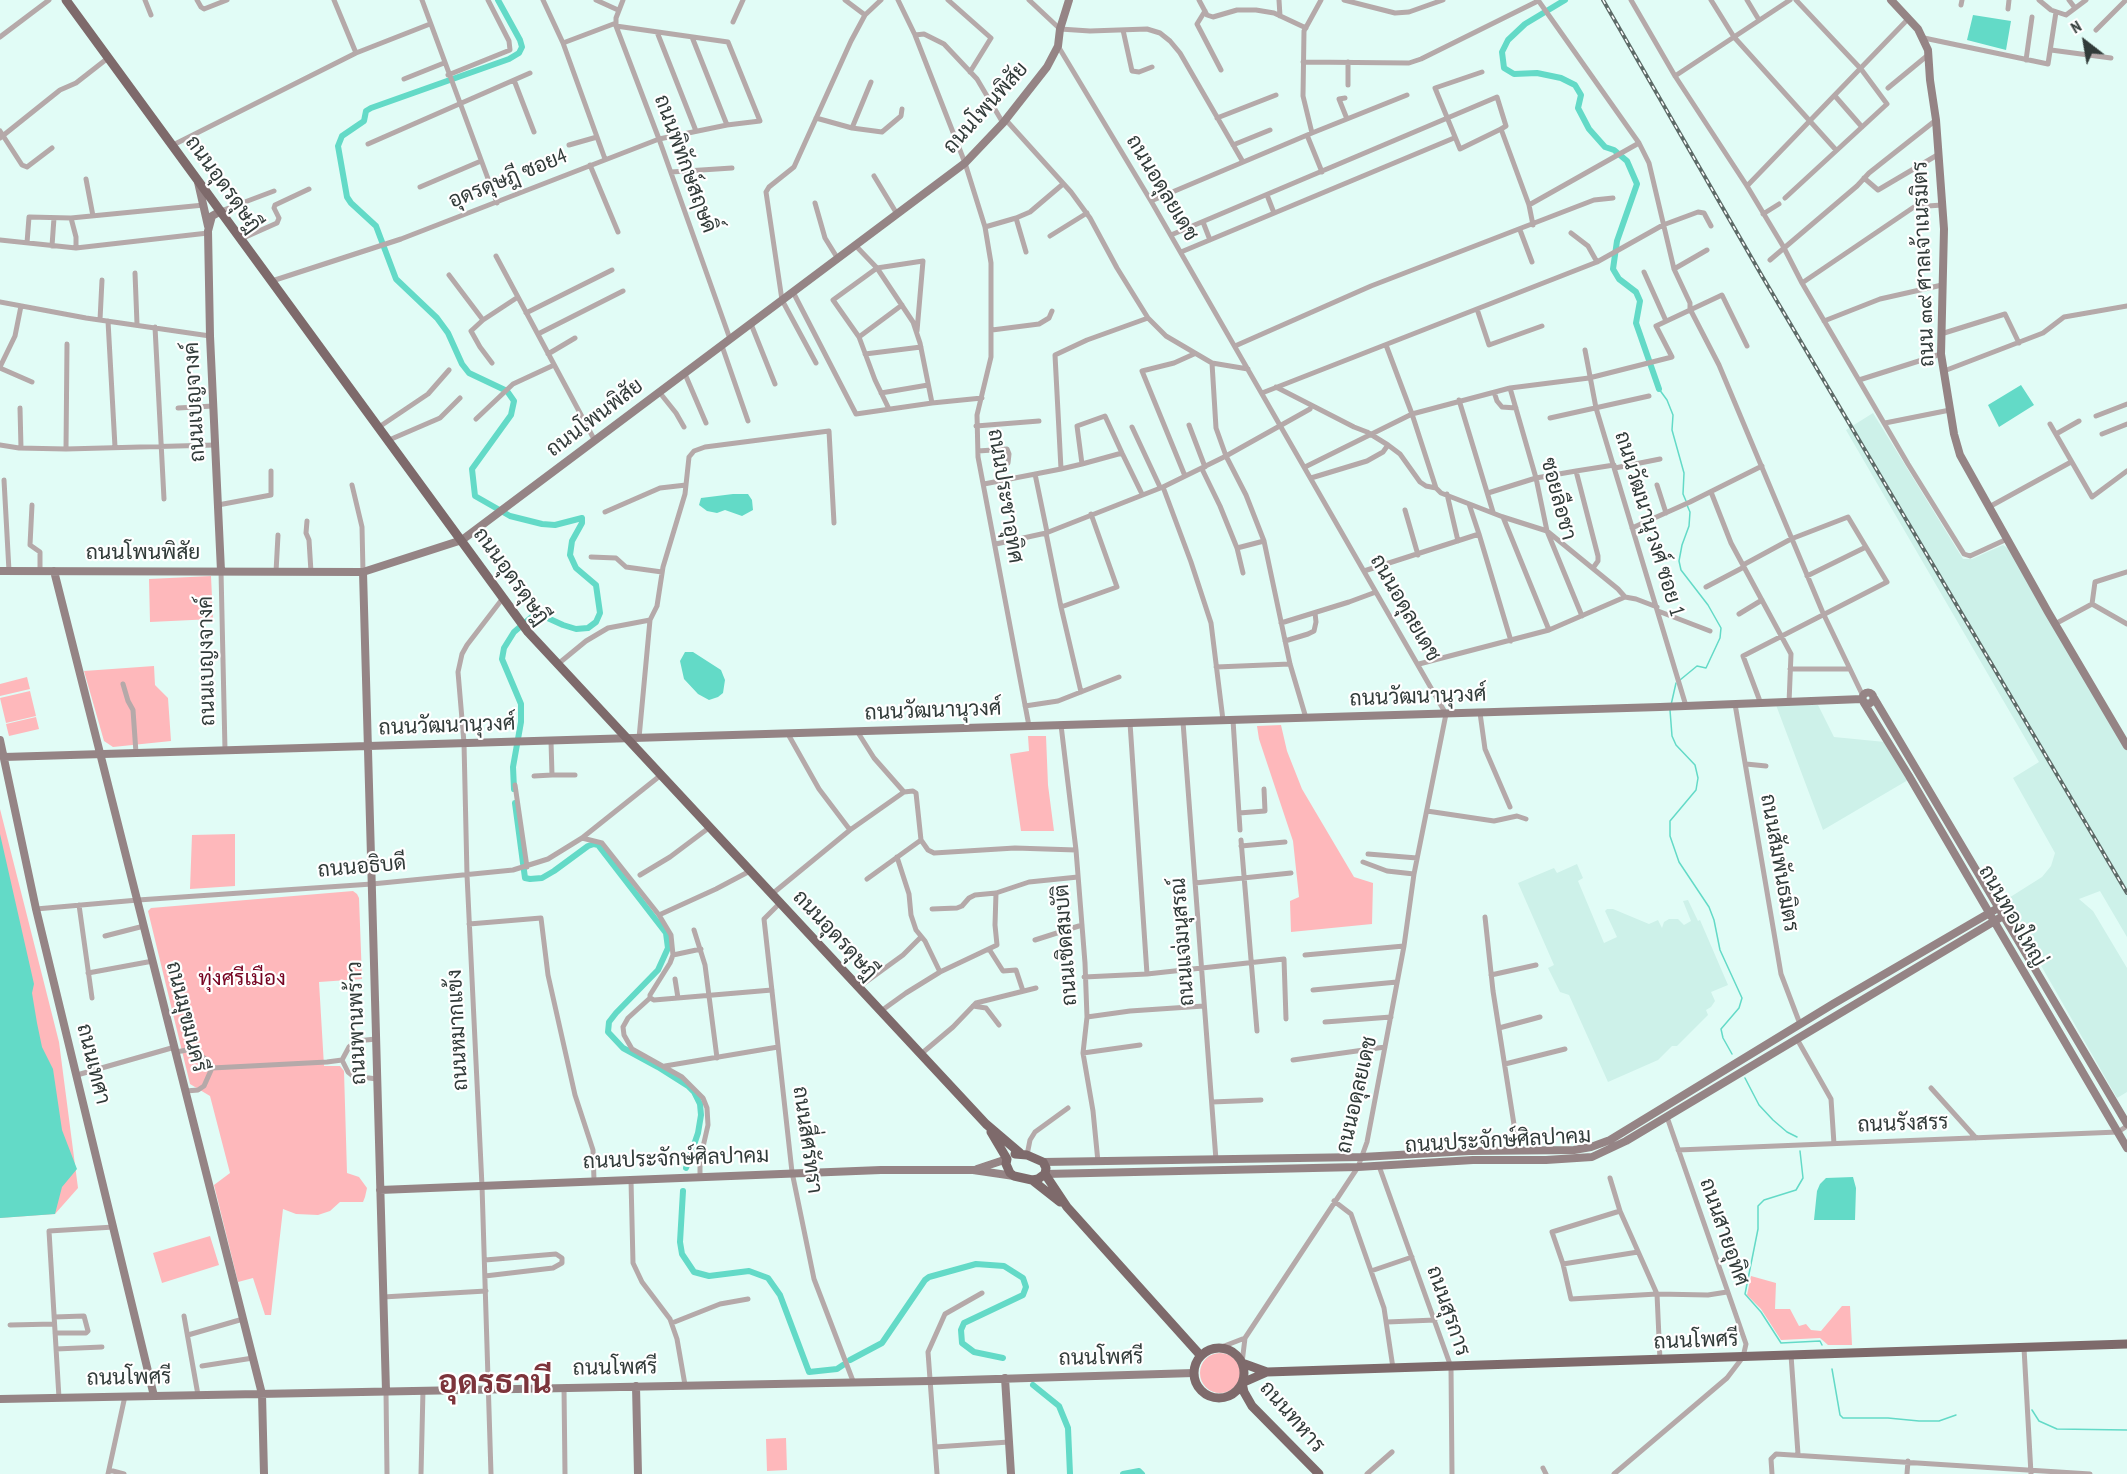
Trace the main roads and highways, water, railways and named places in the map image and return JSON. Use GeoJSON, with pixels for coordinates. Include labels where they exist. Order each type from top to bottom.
{"type":"FeatureCollection","features":[{"type":"Feature","properties":{"kind":"main road","name":"ถนนอุดรดุษฎี"},"geometry":{"type":"LineString","coordinates":[[66,0],[528,632],[986,1124],[1024,1154],[1043,1162],[1046,1168],[1045,1174]]}},
{"type":"Feature","properties":{"kind":"main road","name":"ถนนอุดรดุษฎี"},"geometry":{"type":"LineString","coordinates":[[986,1124],[1007,1159],[1007,1170],[1014,1176],[1032,1180]]}},
{"type":"Feature","properties":{"kind":"main road"},"geometry":{"type":"LineString","coordinates":[[1007,1159],[1024,1154]]}},
{"type":"Feature","properties":{"kind":"main road"},"geometry":{"type":"LineString","coordinates":[[1032,1180],[1045,1174],[1067,1207],[1201,1356]]}},
{"type":"Feature","properties":{"kind":"main road"},"geometry":{"type":"LineString","coordinates":[[1032,1180],[1067,1207]]}},
{"type":"Feature","properties":{"kind":"main road","name":"ถนนโพศรี"},"geometry":{"type":"LineString","coordinates":[[1242,1363],[1267,1372],[2127,1344]]}},
{"type":"Feature","properties":{"kind":"main road"},"geometry":{"type":"LineString","coordinates":[[1227,1396],[1238,1390],[1242,1383],[1244,1376],[1242,1363],[1234,1353],[1219,1348],[1209,1350],[1201,1356],[1195,1366],[1196,1384],[1203,1392],[1213,1397],[1227,1396],[1252,1406]]}},
{"type":"Feature","properties":{"kind":"main road","name":"ถนนโพศรี"},"geometry":{"type":"LineString","coordinates":[[1242,1383],[1267,1372]]}},
{"type":"Feature","properties":{"kind":"main road","name":"ถนนทหาร"},"geometry":{"type":"LineString","coordinates":[[1242,1383],[1252,1406],[1318,1474]]}},
{"type":"Feature","properties":{"kind":"waterway"},"geometry":{"type":"LineString","coordinates":[[498,0],[520,40],[522,47],[519,53],[509,59],[371,108],[366,111],[364,121],[342,136],[338,146],[347,197],[376,226],[396,279],[437,318],[448,333],[462,364],[469,373],[507,391],[514,401],[511,415],[472,469],[475,496],[510,516],[542,524],[555,525],[582,518],[582,523],[572,541],[570,555],[576,568],[596,585],[600,613],[596,622],[588,628],[576,629],[541,615],[534,615],[514,632],[504,648],[502,659],[521,704],[521,722],[513,767],[514,789]]}},
{"type":"Feature","properties":{"kind":"waterway"},"geometry":{"type":"LineString","coordinates":[[1565,0],[1525,24],[1508,40],[1502,52],[1504,68],[1514,74],[1537,73],[1561,78],[1575,85],[1581,95],[1578,108],[1589,129],[1605,147],[1614,150],[1627,161],[1637,184],[1617,241],[1613,269],[1619,279],[1636,292],[1640,301],[1636,323],[1659,389]]}},
{"type":"Feature","properties":{"kind":"waterway"},"geometry":{"type":"LineString","coordinates":[[1659,389],[1667,400],[1673,415],[1672,430],[1684,473],[1683,494],[1686,501]]}},
{"type":"Feature","properties":{"kind":"waterway"},"geometry":{"type":"LineString","coordinates":[[1680,680],[1697,666],[1706,668],[1720,638],[1721,628],[1708,605],[1681,570],[1679,561],[1689,526],[1690,512],[1687,505]]}},
{"type":"Feature","properties":{"kind":"waterway"},"geometry":{"type":"LineString","coordinates":[[1671,705],[1676,683]]}},
{"type":"Feature","properties":{"kind":"waterway"},"geometry":{"type":"LineString","coordinates":[[1670,710],[1672,736],[1676,745],[1695,765],[1698,778],[1696,790],[1670,821],[1670,836],[1679,862],[1709,907],[1720,950],[1742,998],[1739,1008],[1721,1029],[1732,1054]]}},
{"type":"Feature","properties":{"kind":"waterway"},"geometry":{"type":"LineString","coordinates":[[515,803],[525,878],[542,878],[588,846],[598,845],[666,933],[668,948],[658,970],[616,1013],[609,1022],[608,1032],[623,1048],[658,1067],[694,1092],[700,1104],[701,1115],[698,1133],[686,1168]]}},
{"type":"Feature","properties":{"kind":"waterway"},"geometry":{"type":"LineString","coordinates":[[1745,1078],[1759,1105],[1787,1132],[1797,1137]]}},
{"type":"Feature","properties":{"kind":"waterway"},"geometry":{"type":"LineString","coordinates":[[1800,1151],[1803,1178],[1796,1190],[1764,1200],[1758,1206],[1758,1229],[1745,1294],[1761,1312],[1781,1343],[1820,1341],[1822,1345]]}},
{"type":"Feature","properties":{"kind":"waterway"},"geometry":{"type":"LineString","coordinates":[[683,1191],[680,1242],[682,1254],[694,1272],[709,1276],[749,1271],[768,1278],[780,1295],[809,1372],[837,1369],[843,1365]]}},
{"type":"Feature","properties":{"kind":"waterway"},"geometry":{"type":"LineString","coordinates":[[850,1360],[882,1343],[925,1280],[976,1264],[1004,1266],[1023,1278],[1026,1287],[1023,1295],[964,1323],[961,1330],[962,1343],[974,1352],[1003,1358]]}},
{"type":"Feature","properties":{"kind":"waterway"},"geometry":{"type":"LineString","coordinates":[[1832,1369],[1840,1415],[1843,1418],[1939,1421],[1956,1415]]}},
{"type":"Feature","properties":{"kind":"waterway"},"geometry":{"type":"LineString","coordinates":[[1033,1385],[1059,1406],[1068,1428],[1070,1474]]}},
{"type":"Feature","properties":{"kind":"waterway"},"geometry":{"type":"LineString","coordinates":[[2032,1410],[2039,1421],[2057,1429],[2127,1430]]}},
{"type":"Feature","properties":{"kind":"waterway"},"geometry":{"type":"LineString","coordinates":[[1123,1474],[1139,1471],[1142,1474]]}},
{"type":"Feature","properties":{"kind":"railway"},"geometry":{"type":"LineString","coordinates":[[1603,0],[1762,276],[2127,893]]}},
{"type":"Feature","properties":{"kind":"district","name":"อุดรธานี"},"geometry":{"type":"Point","coordinates":[495,1384]}},
{"type":"Feature","properties":{"kind":"park label","name":"ทุ่งศรีเมือง"},"geometry":{"type":"Point","coordinates":[242,979]}}]}
